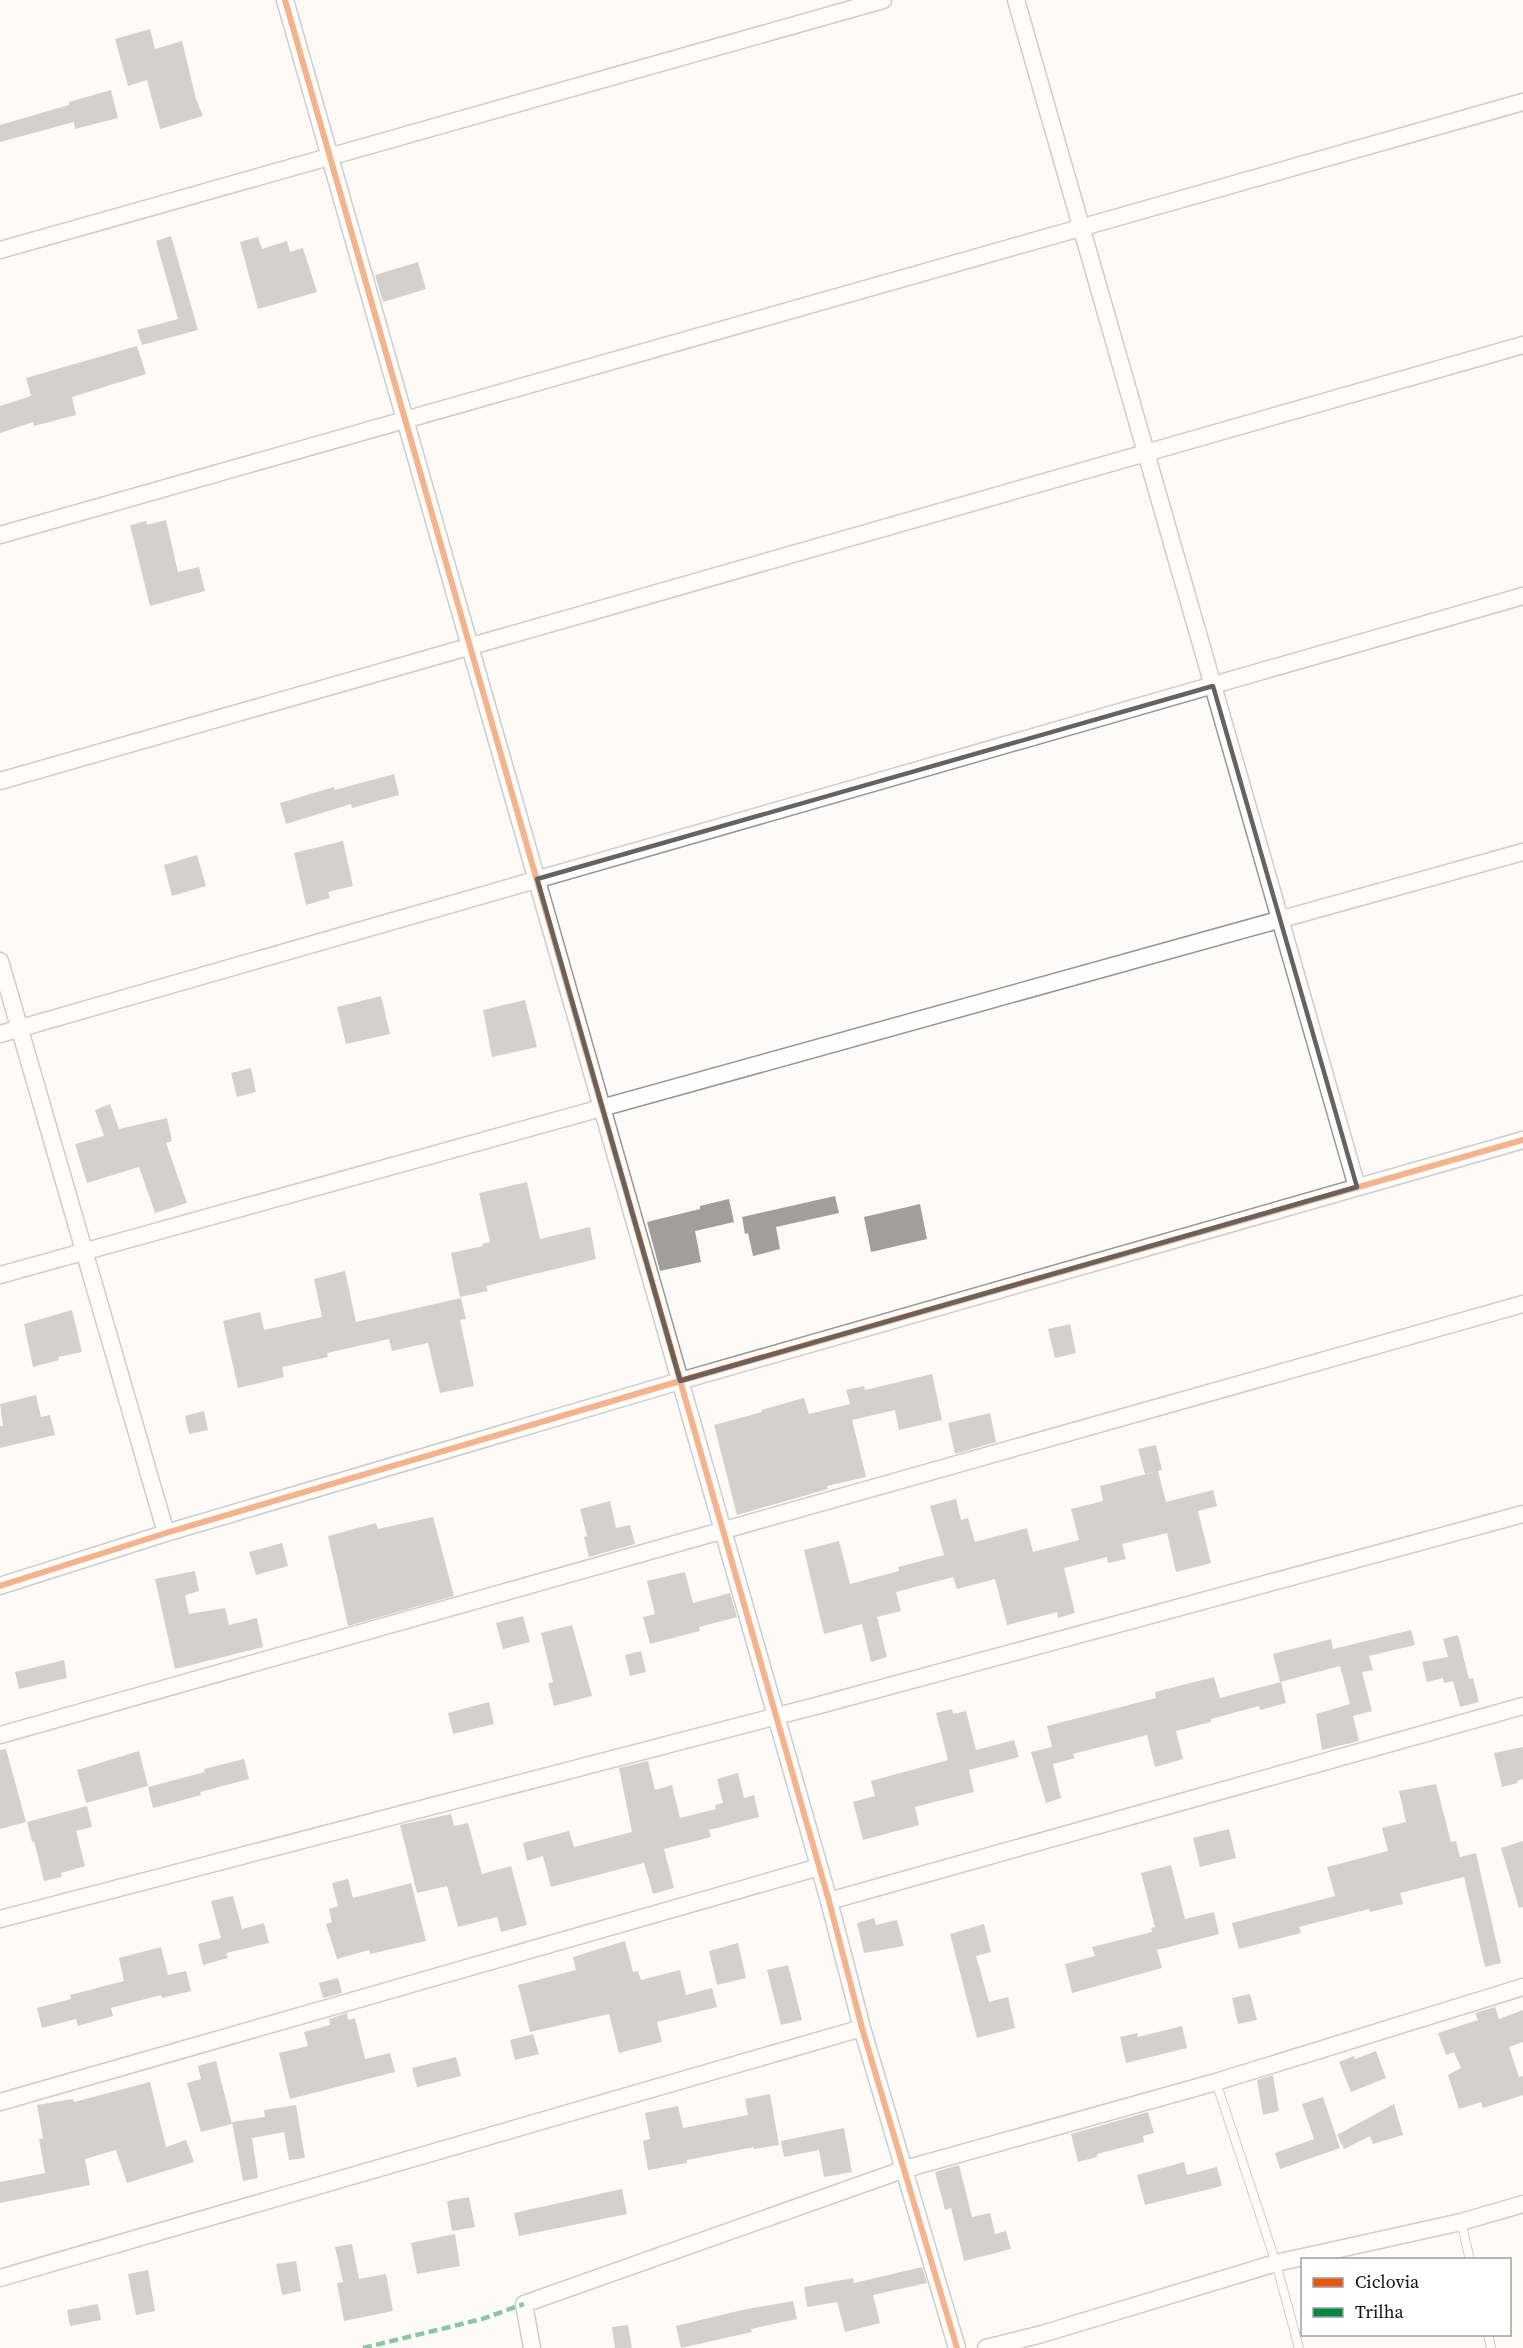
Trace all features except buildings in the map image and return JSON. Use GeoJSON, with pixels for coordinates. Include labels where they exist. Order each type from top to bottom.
{"type":"FeatureCollection","features":[{"type":"Feature","properties":{"kind":"street"},"geometry":{"type":"LineString","coordinates":[[285,0],[829,1901],[862,2028],[957,2348]]}},
{"type":"Feature","properties":{"kind":"street"},"geometry":{"type":"LineString","coordinates":[[0,249],[883,0]]}},
{"type":"Feature","properties":{"kind":"street"},"geometry":{"type":"LineString","coordinates":[[1016,0],[1357,1187]]}},
{"type":"Feature","properties":{"kind":"street"},"geometry":{"type":"LineString","coordinates":[[0,535],[1523,102]]}},
{"type":"Feature","properties":{"kind":"street"},"geometry":{"type":"LineString","coordinates":[[0,781],[1523,345]]}},
{"type":"Feature","properties":{"kind":"street"},"geometry":{"type":"LineString","coordinates":[[0,1034],[1523,596]]}},
{"type":"Feature","properties":{"kind":"street"},"geometry":{"type":"LineString","coordinates":[[0,1275],[1523,852]]}},
{"type":"Feature","properties":{"kind":"street"},"geometry":{"type":"LineString","coordinates":[[0,961],[166,1533]]}},
{"type":"Feature","properties":{"kind":"street"},"geometry":{"type":"LineString","coordinates":[[0,1586],[166,1533],[680,1381],[1523,1140]]}},
{"type":"Feature","properties":{"kind":"street"},"geometry":{"type":"LineString","coordinates":[[0,1735],[1523,1304]]}},
{"type":"Feature","properties":{"kind":"street"},"geometry":{"type":"LineString","coordinates":[[0,1919],[776,1717],[1523,1514]]}},
{"type":"Feature","properties":{"kind":"street"},"geometry":{"type":"LineString","coordinates":[[829,1901],[1523,1706]]}},
{"type":"Feature","properties":{"kind":"street"},"geometry":{"type":"LineString","coordinates":[[0,2102],[819,1867]]}},
{"type":"Feature","properties":{"kind":"street"},"geometry":{"type":"LineString","coordinates":[[532,2348],[524,2304],[905,2169],[1216,2082],[1523,1987]]}},
{"type":"Feature","properties":{"kind":"street"},"geometry":{"type":"LineString","coordinates":[[0,2278],[862,2028]]}},
{"type":"Feature","properties":{"kind":"street"},"geometry":{"type":"LineString","coordinates":[[986,2348],[1042,2334],[1276,2263],[1461,2222],[1523,2204]]}},
{"type":"Feature","properties":{"kind":"lane"},"geometry":{"type":"LineString","coordinates":[[1216,2082],[1276,2263],[1299,2348]]}},
{"type":"Feature","properties":{"kind":"lane"},"geometry":{"type":"LineString","coordinates":[[1461,2222],[1470,2258]]}},
{"type":"Feature","properties":{"kind":"highlighted area"},"geometry":{"type":"Polygon","coordinates":[[[1213,686],[1357,1187],[680,1381],[537,879],[1213,686]]]}},
{"type":"Feature","properties":{"kind":"marked path"},"geometry":{"type":"LineString","coordinates":[[363,2348],[482,2319],[524,2304]]}},
{"type":"Feature","properties":{"kind":"cycle path"},"geometry":{"type":"LineString","coordinates":[[285,0],[829,1901],[862,2028],[957,2348]]}},
{"type":"Feature","properties":{"kind":"cycle path"},"geometry":{"type":"LineString","coordinates":[[0,1586],[166,1533],[680,1381],[1523,1140]]}}]}
